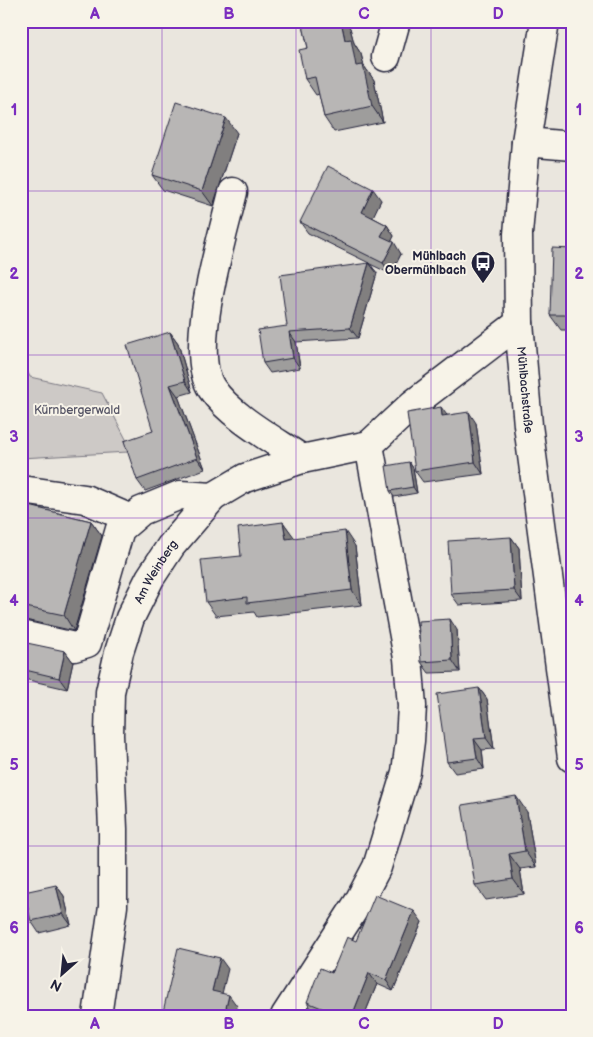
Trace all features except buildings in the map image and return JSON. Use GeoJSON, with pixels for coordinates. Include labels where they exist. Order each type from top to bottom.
{"type":"FeatureCollection","features":[{"type":"Feature","properties":{"kind":"street"},"geometry":{"type":"LineString","coordinates":[[386,58],[396,21]]}},
{"type":"Feature","properties":{"kind":"street","name":"Mühlbachstraße"},"geometry":{"type":"LineString","coordinates":[[545,21],[526,142],[518,234],[519,323],[528,425],[572,758]]}},
{"type":"Feature","properties":{"kind":"street"},"geometry":{"type":"LineString","coordinates":[[526,142],[572,146]]}},
{"type":"Feature","properties":{"kind":"street"},"geometry":{"type":"LineString","coordinates":[[233,192],[204,330],[202,352],[205,370],[211,388],[223,402],[302,459]]}},
{"type":"Feature","properties":{"kind":"street"},"geometry":{"type":"LineString","coordinates":[[285,1016],[358,903],[377,867],[394,817],[409,749],[412,706],[408,658],[369,445],[413,404],[519,323]]}},
{"type":"Feature","properties":{"kind":"street","name":"Am Weinberg"},"geometry":{"type":"LineString","coordinates":[[98,1016],[113,906],[113,828],[109,735],[110,692],[119,652],[130,618],[150,578],[171,546],[214,496],[245,478],[302,459],[369,445]]}},
{"type":"Feature","properties":{"kind":"street"},"geometry":{"type":"LineString","coordinates":[[21,492],[29,491],[85,499],[131,519]]}},
{"type":"Feature","properties":{"kind":"street"},"geometry":{"type":"LineString","coordinates":[[21,635],[74,647],[87,643],[120,529],[140,511],[180,495],[214,496]]}},
{"type":"Feature","properties":{"kind":"green space","name":"Kürnbergerwald"},"geometry":{"type":"Polygon","coordinates":[[[21,358],[30,377],[102,393],[128,443],[128,452],[21,458],[21,358]]]}},
{"type":"Feature","properties":{"kind":"place","name":"Mühlbach Obermühlbach"},"geometry":{"type":"Point","coordinates":[483,284]}}]}
